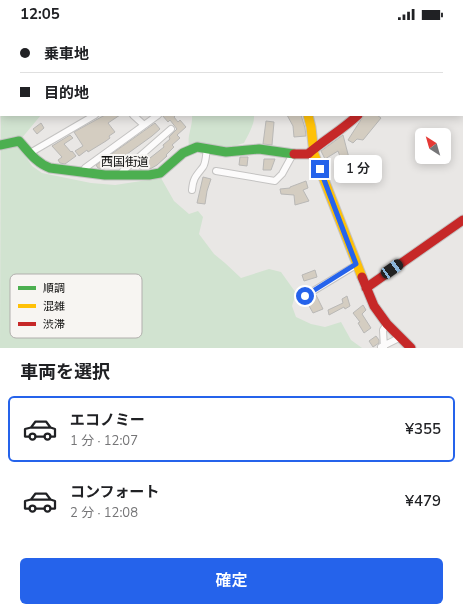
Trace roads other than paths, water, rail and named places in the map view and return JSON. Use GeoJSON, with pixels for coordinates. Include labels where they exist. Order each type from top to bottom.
{"type":"FeatureCollection","features":[{"type":"Feature","properties":{"kind":"street"},"geometry":{"type":"LineString","coordinates":[[30,152],[93,116]]}},
{"type":"Feature","properties":{"kind":"street"},"geometry":{"type":"LineString","coordinates":[[134,116],[144,125]]}},
{"type":"Feature","properties":{"kind":"street"},"geometry":{"type":"LineString","coordinates":[[83,172],[85,168],[157,116]]}},
{"type":"Feature","properties":{"kind":"street"},"geometry":{"type":"LineString","coordinates":[[308,116],[311,126],[313,149],[356,264],[374,306],[387,324],[412,348]]}},
{"type":"Feature","properties":{"kind":"street","name":"西国街道"},"geometry":{"type":"LineString","coordinates":[[0,146],[19,141],[30,152],[35,160],[50,168],[120,175],[149,175],[160,173],[190,148],[197,147],[226,152],[259,149],[293,154],[308,154],[320,143],[345,127],[357,116]]}},
{"type":"Feature","properties":{"kind":"street"},"geometry":{"type":"LineString","coordinates":[[120,175],[171,130]]}},
{"type":"Feature","properties":{"kind":"street"},"geometry":{"type":"LineString","coordinates":[[192,190],[194,178],[204,166],[207,148]]}},
{"type":"Feature","properties":{"kind":"street"},"geometry":{"type":"LineString","coordinates":[[216,171],[275,181],[282,174],[293,154]]}},
{"type":"Feature","properties":{"kind":"street"},"geometry":{"type":"LineString","coordinates":[[366,288],[463,220]]}},
{"type":"Feature","properties":{"kind":"street"},"geometry":{"type":"LineString","coordinates":[[305,296],[356,264]]}},
{"type":"Feature","properties":{"kind":"street"},"geometry":{"type":"LineString","coordinates":[[382,347],[383,330],[387,324]]}},
{"type":"Feature","properties":{"kind":"street"},"geometry":{"type":"LineString","coordinates":[[382,347],[401,337]]}}]}
